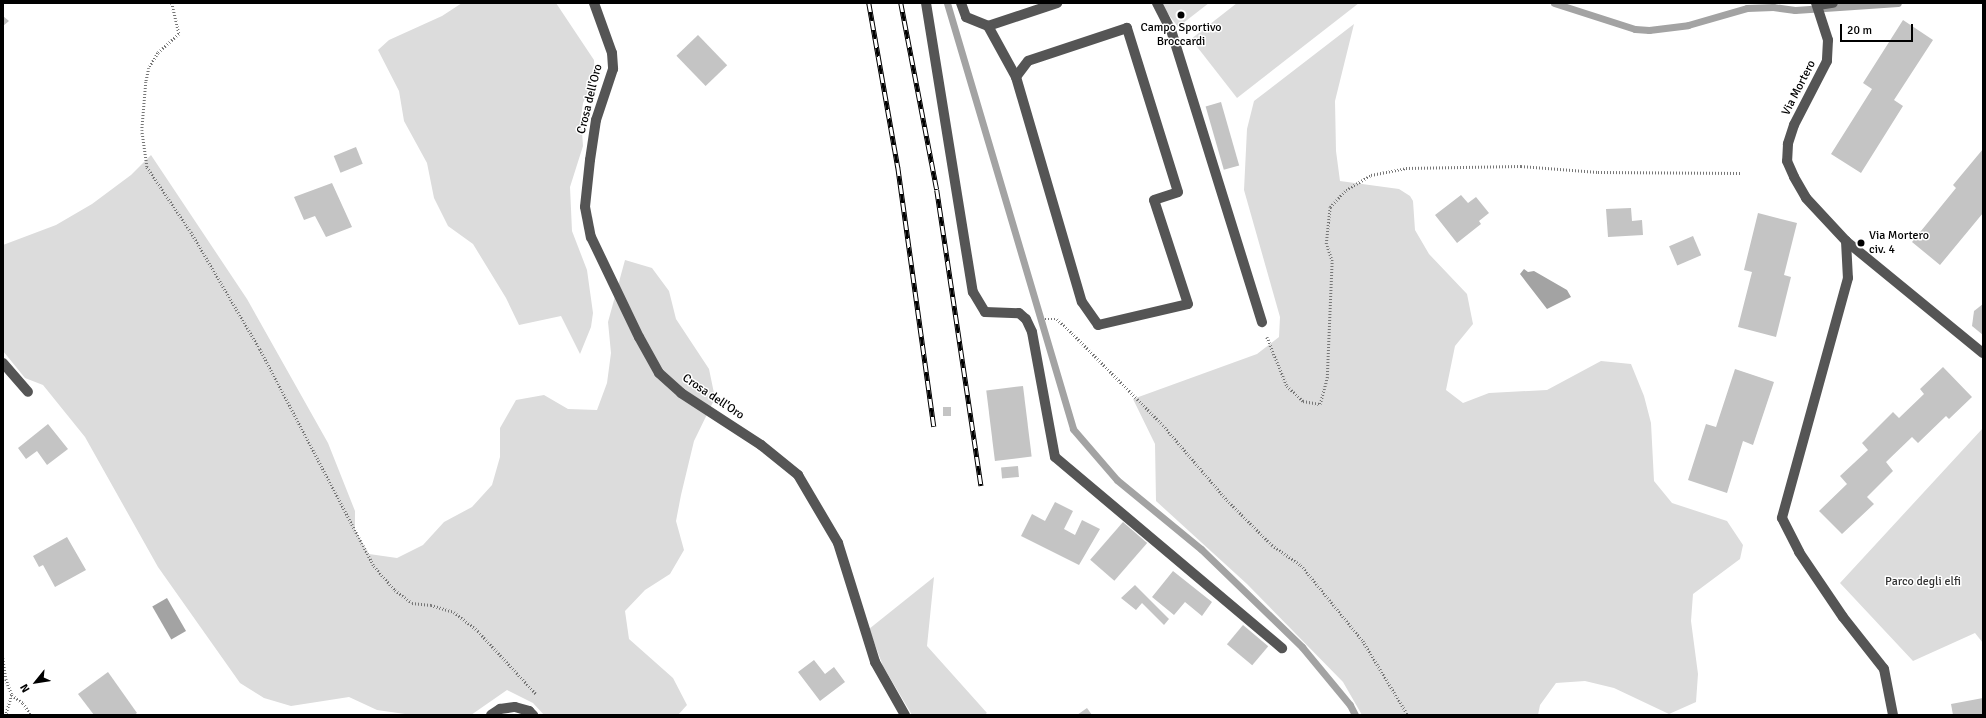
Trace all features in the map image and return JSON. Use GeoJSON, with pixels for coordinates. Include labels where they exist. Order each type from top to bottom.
{"type":"FeatureCollection","features":[{"type":"Feature","properties":{"kind":"street","name":"Crosa dell'Oro"},"geometry":{"type":"LineString","coordinates":[[594,3],[612,53],[613,69],[596,120],[590,160],[585,207],[591,237],[639,337],[659,373],[681,394],[761,445],[798,475],[838,543],[875,662],[905,715]]}},
{"type":"Feature","properties":{"kind":"street"},"geometry":{"type":"LineString","coordinates":[[926,3],[973,292],[985,312],[1019,312],[1026,319],[1032,332],[1056,457],[1282,648]]}},
{"type":"Feature","properties":{"kind":"street"},"geometry":{"type":"LineString","coordinates":[[960,3],[966,17],[988,26],[1016,77],[1082,302],[1098,325],[1188,304],[1154,200],[1178,192],[1127,28],[1028,61],[1016,77]]}},
{"type":"Feature","properties":{"kind":"street"},"geometry":{"type":"LineString","coordinates":[[988,26],[1057,3]]}},
{"type":"Feature","properties":{"kind":"street"},"geometry":{"type":"LineString","coordinates":[[1157,3],[1171,30],[1262,322]]}},
{"type":"Feature","properties":{"kind":"street"},"geometry":{"type":"LineString","coordinates":[[1817,4],[1833,3]]}},
{"type":"Feature","properties":{"kind":"street","name":"Via Mortero"},"geometry":{"type":"LineString","coordinates":[[1817,4],[1828,40],[1827,61],[1794,126],[1788,144],[1787,161],[1806,198],[1846,241]]}},
{"type":"Feature","properties":{"kind":"street"},"geometry":{"type":"LineString","coordinates":[[1846,241],[1983,353]]}},
{"type":"Feature","properties":{"kind":"street"},"geometry":{"type":"LineString","coordinates":[[1846,241],[1848,278],[1782,518],[1799,552],[1843,617],[1884,669],[1893,715]]}},
{"type":"Feature","properties":{"kind":"street"},"geometry":{"type":"LineString","coordinates":[[3,363],[28,392]]}},
{"type":"Feature","properties":{"kind":"street"},"geometry":{"type":"LineString","coordinates":[[491,715],[500,709],[516,707],[529,711],[533,715]]}},
{"type":"Feature","properties":{"kind":"path"},"geometry":{"type":"LineString","coordinates":[[172,3],[179,34],[158,53],[149,68],[146,82],[142,130],[147,167],[191,232],[260,349],[374,566],[395,590],[412,603],[431,605],[454,612],[478,631],[542,699]]}},
{"type":"Feature","properties":{"kind":"path"},"geometry":{"type":"LineString","coordinates":[[1262,322],[1274,358],[1287,386],[1303,401],[1320,404],[1327,378],[1332,261],[1326,244],[1330,207],[1346,190],[1372,175],[1406,168],[1521,166],[1598,172],[1741,174]]}},
{"type":"Feature","properties":{"kind":"path"},"geometry":{"type":"LineString","coordinates":[[1026,319],[1057,319],[1163,425],[1227,500],[1272,545],[1301,566],[1363,641],[1408,715]]}},
{"type":"Feature","properties":{"kind":"path"},"geometry":{"type":"LineString","coordinates":[[3,658],[6,679],[12,695],[23,703],[31,715]]}},
{"type":"Feature","properties":{"kind":"path"},"geometry":{"type":"LineString","coordinates":[[6,715],[12,695]]}},
{"type":"Feature","properties":{"kind":"green space"},"geometry":{"type":"Polygon","coordinates":[[[462,3],[556,3],[594,60],[595,75],[583,103],[581,117],[583,146],[570,187],[572,231],[587,270],[593,313],[591,327],[580,354],[561,316],[519,325],[506,298],[473,244],[448,226],[434,198],[427,163],[404,121],[399,91],[378,50],[389,40],[442,16],[462,3]]]}},
{"type":"Feature","properties":{"kind":"green space","name":"Campo Sportivo Broccardi"},"geometry":{"type":"Polygon","coordinates":[[[1160,3],[1209,3],[1178,27],[1160,3]]]}},
{"type":"Feature","properties":{"kind":"green space"},"geometry":{"type":"Polygon","coordinates":[[[1237,3],[1359,3],[1237,98],[1191,39],[1237,3]]]}},
{"type":"Feature","properties":{"kind":"green space"},"geometry":{"type":"Polygon","coordinates":[[[1354,24],[1335,101],[1336,151],[1340,181],[1399,189],[1410,196],[1413,201],[1415,230],[1429,254],[1467,294],[1473,324],[1455,346],[1446,390],[1463,403],[1489,393],[1547,390],[1601,361],[1631,364],[1644,396],[1651,423],[1654,481],[1672,503],[1727,521],[1743,545],[1740,559],[1693,594],[1691,621],[1698,674],[1696,702],[1669,714],[1614,688],[1585,681],[1556,683],[1540,705],[1538,715],[1362,715],[1343,682],[1247,584],[1156,501],[1155,444],[1133,399],[1257,354],[1279,337],[1280,317],[1244,190],[1247,129],[1254,101],[1354,24]]]}},
{"type":"Feature","properties":{"kind":"green space"},"geometry":{"type":"Polygon","coordinates":[[[151,155],[247,299],[328,443],[355,511],[355,530],[369,554],[397,558],[423,545],[444,522],[472,507],[492,485],[500,457],[500,428],[516,400],[544,395],[568,409],[597,410],[607,383],[611,353],[608,322],[625,260],[652,268],[669,291],[676,319],[709,369],[715,398],[694,441],[681,495],[676,521],[684,550],[670,574],[645,590],[625,611],[629,639],[673,678],[687,705],[678,715],[544,715],[533,703],[507,690],[471,715],[412,715],[377,710],[349,697],[291,706],[264,698],[240,683],[158,567],[85,437],[43,385],[25,378],[3,351],[3,245],[56,225],[92,204],[131,175],[151,155]]]}},
{"type":"Feature","properties":{"kind":"green space","name":"Parco degli elfi"},"geometry":{"type":"Polygon","coordinates":[[[1983,428],[1983,643],[1975,633],[1913,661],[1840,583],[1983,428]]]}},
{"type":"Feature","properties":{"kind":"green space"},"geometry":{"type":"Polygon","coordinates":[[[934,577],[927,646],[987,713],[984,715],[912,715],[883,666],[869,629],[934,577]]]}},
{"type":"Feature","properties":{"kind":"shaded area"},"geometry":{"type":"Polygon","coordinates":[[[1524,269],[1528,272],[1534,271],[1567,290],[1571,297],[1547,309],[1520,274],[1524,269]]]}},
{"type":"Feature","properties":{"kind":"shaded area"},"geometry":{"type":"Polygon","coordinates":[[[167,598],[186,631],[171,639],[152,606],[167,598]]]}},
{"type":"Feature","properties":{"kind":"building"},"geometry":{"type":"Polygon","coordinates":[[[3,16],[9,21],[3,26],[3,16]]]}},
{"type":"Feature","properties":{"kind":"building"},"geometry":{"type":"Polygon","coordinates":[[[1903,20],[1933,40],[1894,100],[1903,106],[1861,173],[1831,154],[1872,89],[1863,83],[1903,20]]]}},
{"type":"Feature","properties":{"kind":"building"},"geometry":{"type":"Polygon","coordinates":[[[698,35],[727,65],[706,86],[676,56],[698,35]]]}},
{"type":"Feature","properties":{"kind":"building"},"geometry":{"type":"Polygon","coordinates":[[[1221,102],[1239,165],[1224,170],[1206,106],[1221,102]]]}},
{"type":"Feature","properties":{"kind":"building"},"geometry":{"type":"Polygon","coordinates":[[[356,147],[363,164],[340,173],[334,156],[356,147]]]}},
{"type":"Feature","properties":{"kind":"building"},"geometry":{"type":"Polygon","coordinates":[[[1983,149],[1983,213],[1940,265],[1912,242],[1956,188],[1953,185],[1983,149]]]}},
{"type":"Feature","properties":{"kind":"building"},"geometry":{"type":"Polygon","coordinates":[[[332,183],[352,227],[326,237],[315,216],[304,220],[294,197],[332,183]]]}},
{"type":"Feature","properties":{"kind":"building"},"geometry":{"type":"Polygon","coordinates":[[[1461,195],[1468,203],[1476,197],[1489,213],[1479,221],[1481,224],[1457,243],[1435,215],[1461,195]]]}},
{"type":"Feature","properties":{"kind":"building"},"geometry":{"type":"Polygon","coordinates":[[[1631,208],[1632,221],[1642,220],[1643,235],[1608,237],[1606,209],[1631,208]]]}},
{"type":"Feature","properties":{"kind":"building"},"geometry":{"type":"Polygon","coordinates":[[[1758,213],[1797,223],[1784,275],[1791,277],[1776,337],[1738,327],[1752,272],[1744,270],[1758,213]]]}},
{"type":"Feature","properties":{"kind":"building"},"geometry":{"type":"Polygon","coordinates":[[[1693,236],[1701,255],[1677,265],[1669,246],[1693,236]]]}},
{"type":"Feature","properties":{"kind":"building"},"geometry":{"type":"Polygon","coordinates":[[[1983,304],[1983,335],[1972,326],[1974,311],[1983,304]]]}},
{"type":"Feature","properties":{"kind":"building"},"geometry":{"type":"Polygon","coordinates":[[[1943,367],[1972,397],[1949,419],[1946,416],[1918,443],[1912,437],[1886,462],[1893,471],[1867,497],[1874,504],[1842,534],[1819,511],[1847,484],[1840,476],[1868,450],[1862,443],[1893,412],[1899,418],[1924,394],[1920,389],[1943,367]]]}},
{"type":"Feature","properties":{"kind":"building"},"geometry":{"type":"Polygon","coordinates":[[[1735,369],[1774,382],[1753,445],[1743,441],[1727,493],[1688,480],[1706,424],[1716,427],[1735,369]]]}},
{"type":"Feature","properties":{"kind":"building"},"geometry":{"type":"Polygon","coordinates":[[[1023,386],[1032,456],[995,461],[986,391],[1023,386]]]}},
{"type":"Feature","properties":{"kind":"building"},"geometry":{"type":"Polygon","coordinates":[[[943,407],[951,407],[951,416],[943,416],[943,407]]]}},
{"type":"Feature","properties":{"kind":"building"},"geometry":{"type":"Polygon","coordinates":[[[48,424],[68,449],[47,465],[37,451],[26,459],[18,448],[48,424]]]}},
{"type":"Feature","properties":{"kind":"building"},"geometry":{"type":"Polygon","coordinates":[[[1018,466],[1019,477],[1002,478],[1001,467],[1018,466]]]}},
{"type":"Feature","properties":{"kind":"building"},"geometry":{"type":"Polygon","coordinates":[[[1055,502],[1073,511],[1064,529],[1075,535],[1082,520],[1100,529],[1079,565],[1021,536],[1032,514],[1045,521],[1055,502]]]}},
{"type":"Feature","properties":{"kind":"building"},"geometry":{"type":"Polygon","coordinates":[[[1123,522],[1147,543],[1114,581],[1090,560],[1123,522]]]}},
{"type":"Feature","properties":{"kind":"building"},"geometry":{"type":"Polygon","coordinates":[[[67,537],[86,570],[55,587],[43,565],[39,567],[33,556],[67,537]]]}},
{"type":"Feature","properties":{"kind":"building"},"geometry":{"type":"Polygon","coordinates":[[[1173,571],[1212,602],[1202,616],[1185,602],[1174,615],[1152,597],[1173,571]]]}},
{"type":"Feature","properties":{"kind":"building"},"geometry":{"type":"Polygon","coordinates":[[[1135,585],[1169,619],[1164,625],[1142,603],[1136,610],[1121,598],[1135,585]]]}},
{"type":"Feature","properties":{"kind":"building"},"geometry":{"type":"Polygon","coordinates":[[[1243,625],[1268,646],[1252,665],[1227,644],[1243,625]]]}},
{"type":"Feature","properties":{"kind":"building"},"geometry":{"type":"Polygon","coordinates":[[[814,660],[825,674],[834,667],[845,682],[820,701],[798,672],[814,660]]]}},
{"type":"Feature","properties":{"kind":"building"},"geometry":{"type":"Polygon","coordinates":[[[108,672],[137,713],[134,715],[94,715],[78,694],[108,672]]]}},
{"type":"Feature","properties":{"kind":"building"},"geometry":{"type":"Polygon","coordinates":[[[1983,698],[1983,715],[1953,715],[1951,704],[1983,698]]]}},
{"type":"Feature","properties":{"kind":"building"},"geometry":{"type":"Polygon","coordinates":[[[1087,708],[1092,715],[1077,715],[1087,708]]]}},
{"type":"Feature","properties":{"kind":"waterway"},"geometry":{"type":"LineString","coordinates":[[947,3],[1073,429],[1117,480],[1201,549],[1302,647],[1350,705],[1355,715]]}},
{"type":"Feature","properties":{"kind":"waterway"},"geometry":{"type":"LineString","coordinates":[[1554,3],[1635,29],[1649,30],[1688,25],[1747,8],[1773,7],[1795,10],[1898,3]]}},
{"type":"Feature","properties":{"kind":"railway"},"geometry":{"type":"LineString","coordinates":[[869,3],[898,167],[934,427]]}},
{"type":"Feature","properties":{"kind":"railway"},"geometry":{"type":"LineString","coordinates":[[901,3],[937,190],[981,486]]}},
{"type":"Feature","properties":{"kind":"place","name":"Campo Sportivo Broccardi"},"geometry":{"type":"Point","coordinates":[1181,15]}},
{"type":"Feature","properties":{"kind":"place","name":"Via Mortero civ. 4"},"geometry":{"type":"Point","coordinates":[1861,243]}}]}
